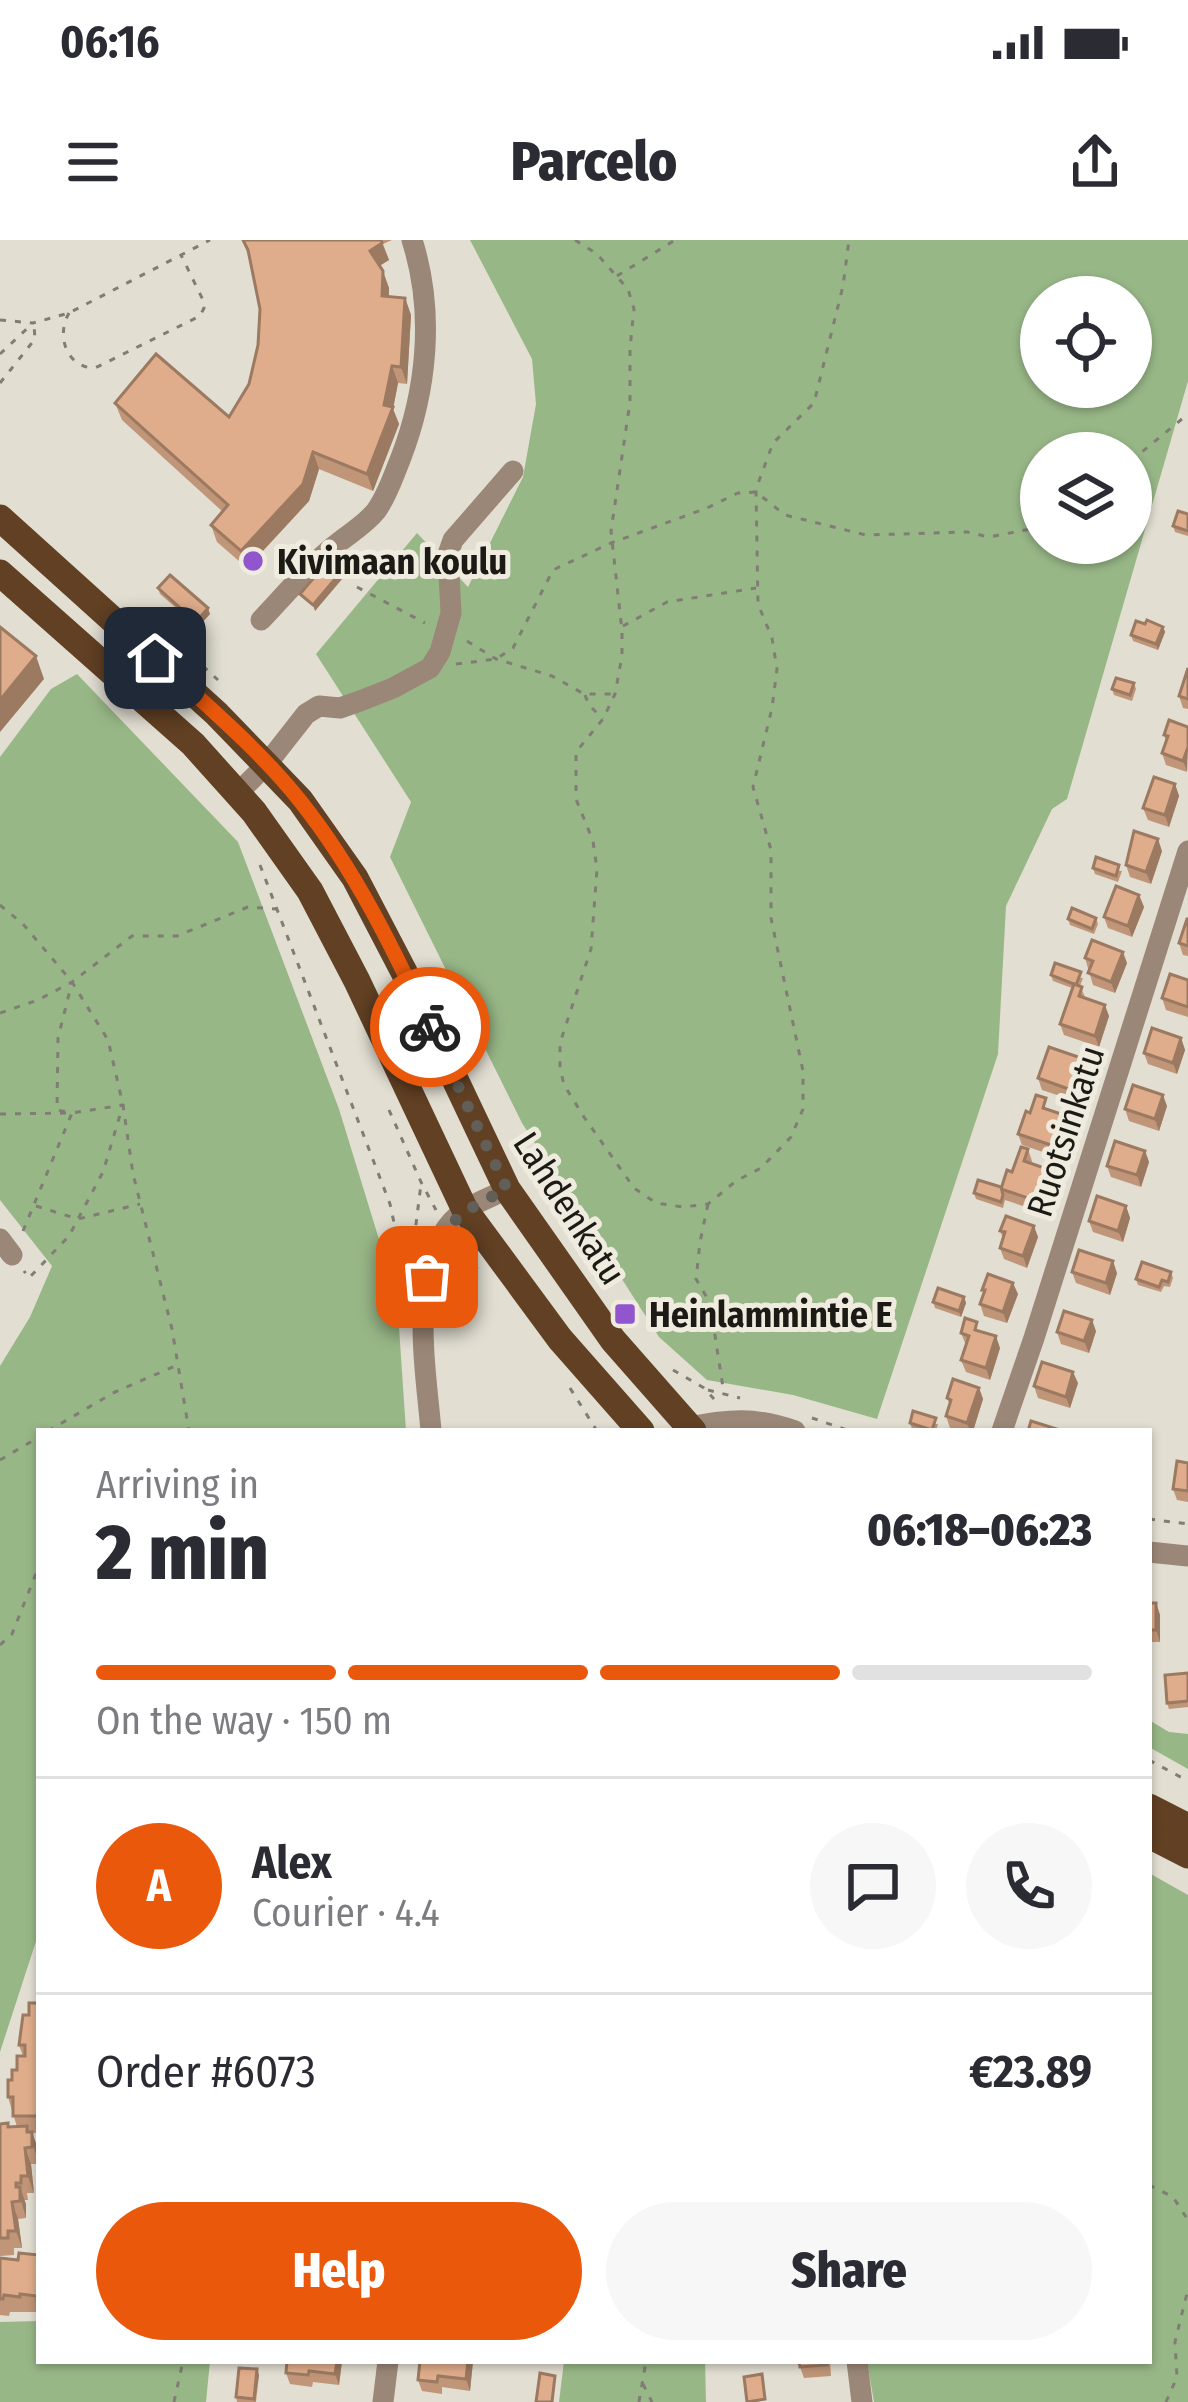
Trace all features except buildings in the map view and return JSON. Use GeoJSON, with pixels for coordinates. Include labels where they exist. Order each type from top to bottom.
{"type":"FeatureCollection","features":[{"type":"Feature","properties":{"kind":"main road","name":"Lahdenkatu"},"geometry":{"type":"LineString","coordinates":[[0,518],[217,714],[299,800],[355,878],[507,1189],[613,1340],[687,1428]]}},
{"type":"Feature","properties":{"kind":"main road"},"geometry":{"type":"LineString","coordinates":[[0,574],[193,744],[238,793],[310,891],[357,981],[456,1219],[501,1255],[560,1339],[638,1428]]}},
{"type":"Feature","properties":{"kind":"main road"},"geometry":{"type":"LineString","coordinates":[[1152,1809],[1188,1827]]}},
{"type":"Feature","properties":{"kind":"main road"},"geometry":{"type":"LineString","coordinates":[[1152,1836],[1188,1855]]}},
{"type":"Feature","properties":{"kind":"street"},"geometry":{"type":"LineString","coordinates":[[261,620],[330,549],[366,523],[380,505],[410,436],[426,345],[412,240]]}},
{"type":"Feature","properties":{"kind":"street"},"geometry":{"type":"LineString","coordinates":[[238,793],[306,714],[319,706],[340,708],[360,701],[430,668],[440,652],[451,613],[448,554],[453,539],[513,471]]}},
{"type":"Feature","properties":{"kind":"street","name":"Ruotsinkatu"},"geometry":{"type":"LineString","coordinates":[[1003,1428],[1188,851]]}},
{"type":"Feature","properties":{"kind":"street"},"geometry":{"type":"LineString","coordinates":[[431,1428],[424,1324],[427,1277],[435,1250],[456,1219],[507,1189]]}},
{"type":"Feature","properties":{"kind":"street"},"geometry":{"type":"LineString","coordinates":[[697,1428],[732,1419],[786,1428]]}},
{"type":"Feature","properties":{"kind":"street"},"geometry":{"type":"LineString","coordinates":[[1152,1552],[1188,1556]]}},
{"type":"Feature","properties":{"kind":"street"},"geometry":{"type":"LineString","coordinates":[[383,2402],[388,2364]]}},
{"type":"Feature","properties":{"kind":"street"},"geometry":{"type":"LineString","coordinates":[[857,2364],[862,2402]]}},
{"type":"Feature","properties":{"kind":"path"},"geometry":{"type":"LineString","coordinates":[[0,320],[34,323],[69,313],[210,240]]}},
{"type":"Feature","properties":{"kind":"path"},"geometry":{"type":"LineString","coordinates":[[575,240],[597,254],[617,276],[628,289],[634,309],[630,402],[610,531],[622,656],[615,694],[603,719],[576,752],[577,800],[593,841],[597,869],[591,949],[560,1043],[560,1068],[584,1118],[634,1188],[656,1203],[683,1207],[709,1204],[761,1168],[791,1136],[803,1109],[803,1072],[771,918],[771,850],[753,787],[776,669],[772,638],[758,604],[756,492],[773,443],[814,403],[850,240]]}},
{"type":"Feature","properties":{"kind":"path"},"geometry":{"type":"LineString","coordinates":[[617,276],[675,240]]}},
{"type":"Feature","properties":{"kind":"path"},"geometry":{"type":"LineString","coordinates":[[69,313],[62,335],[73,360],[84,368],[95,368],[200,316],[204,302],[181,255]]}},
{"type":"Feature","properties":{"kind":"path"},"geometry":{"type":"LineString","coordinates":[[0,354],[34,323]]}},
{"type":"Feature","properties":{"kind":"path"},"geometry":{"type":"LineString","coordinates":[[0,382],[35,339],[34,323]]}},
{"type":"Feature","properties":{"kind":"path"},"geometry":{"type":"LineString","coordinates":[[1152,444],[1188,414]]}},
{"type":"Feature","properties":{"kind":"path"},"geometry":{"type":"LineString","coordinates":[[430,668],[496,659],[513,648],[554,570],[737,493],[756,492],[784,515],[866,535],[967,532],[989,537],[1020,531]]}},
{"type":"Feature","properties":{"kind":"path"},"geometry":{"type":"LineString","coordinates":[[358,587],[496,659],[552,676],[584,694],[615,694]]}},
{"type":"Feature","properties":{"kind":"path"},"geometry":{"type":"LineString","coordinates":[[621,626],[667,602],[758,588]]}},
{"type":"Feature","properties":{"kind":"path"},"geometry":{"type":"LineString","coordinates":[[584,694],[603,719]]}},
{"type":"Feature","properties":{"kind":"path"},"geometry":{"type":"LineString","coordinates":[[255,854],[391,1204],[408,1288]]}},
{"type":"Feature","properties":{"kind":"path"},"geometry":{"type":"LineString","coordinates":[[0,905],[72,982],[108,1040],[133,1174],[172,1329],[188,1428]]}},
{"type":"Feature","properties":{"kind":"path"},"geometry":{"type":"LineString","coordinates":[[0,1013],[72,982],[132,936],[177,936],[248,907],[277,909]]}},
{"type":"Feature","properties":{"kind":"path"},"geometry":{"type":"LineString","coordinates":[[72,982],[58,1038],[57,1110],[72,1113]]}},
{"type":"Feature","properties":{"kind":"path"},"geometry":{"type":"LineString","coordinates":[[386,1103],[421,1183],[456,1219],[470,1270],[501,1255]]}},
{"type":"Feature","properties":{"kind":"path"},"geometry":{"type":"LineString","coordinates":[[0,1114],[72,1113],[123,1105]]}},
{"type":"Feature","properties":{"kind":"path"},"geometry":{"type":"LineString","coordinates":[[72,1113],[34,1205],[6,1247],[29,1278],[69,1236],[103,1172],[123,1105]]}},
{"type":"Feature","properties":{"kind":"path"},"geometry":{"type":"LineString","coordinates":[[34,1205],[78,1219],[140,1204]]}},
{"type":"Feature","properties":{"kind":"path"},"geometry":{"type":"LineString","coordinates":[[709,1204],[696,1279],[710,1303],[724,1394]]}},
{"type":"Feature","properties":{"kind":"path"},"geometry":{"type":"LineString","coordinates":[[53,1428],[113,1393],[177,1366]]}},
{"type":"Feature","properties":{"kind":"path"},"geometry":{"type":"LineString","coordinates":[[0,1460],[36,1438]]}},
{"type":"Feature","properties":{"kind":"path"},"geometry":{"type":"LineString","coordinates":[[1152,1519],[1188,1523]]}},
{"type":"Feature","properties":{"kind":"path"},"geometry":{"type":"LineString","coordinates":[[0,1645],[11,1634],[36,1573]]}},
{"type":"Feature","properties":{"kind":"path"},"geometry":{"type":"LineString","coordinates":[[1152,1762],[1188,1781]]}},
{"type":"Feature","properties":{"kind":"path"},"geometry":{"type":"LineString","coordinates":[[1152,2187],[1173,2198],[1188,2219]]}},
{"type":"Feature","properties":{"kind":"path"},"geometry":{"type":"LineString","coordinates":[[1166,2402],[1177,2377],[1175,2342],[1188,2289]]}},
{"type":"Feature","properties":{"kind":"path"},"geometry":{"type":"LineString","coordinates":[[174,2402],[182,2364]]}},
{"type":"Feature","properties":{"kind":"path"},"geometry":{"type":"LineString","coordinates":[[638,2402],[645,2364]]}},
{"type":"Feature","properties":{"kind":"path"},"geometry":{"type":"LineString","coordinates":[[642,2382],[652,2402]]}},
{"type":"Feature","properties":{"kind":"green space"},"geometry":{"type":"Polygon","coordinates":[[[470,240],[1188,240],[1188,381],[1152,505],[1152,432],[1020,432],[1020,564],[1135,564],[1067,799],[1052,809],[1006,906],[998,1054],[877,1419],[793,1395],[707,1380],[659,1337],[522,1123],[390,857],[411,802],[316,654],[417,533],[468,587],[523,477],[536,404],[532,359],[470,240]]]}},
{"type":"Feature","properties":{"kind":"green space"},"geometry":{"type":"Polygon","coordinates":[[[77,674],[238,842],[339,1109],[397,1298],[406,1428],[36,1428],[36,1941],[0,2052],[0,1366],[30,1317],[52,1266],[0,1200],[0,757],[51,689],[77,674]]]}},
{"type":"Feature","properties":{"kind":"green space"},"geometry":{"type":"Polygon","coordinates":[[[1152,1722],[1169,1732],[1188,1734],[1188,1769],[1152,1749],[1152,1722]]]}},
{"type":"Feature","properties":{"kind":"green space"},"geometry":{"type":"Polygon","coordinates":[[[1152,1875],[1188,1895],[1188,2402],[874,2402],[868,2364],[1152,2364],[1152,1875]]]}},
{"type":"Feature","properties":{"kind":"green space"},"geometry":{"type":"Polygon","coordinates":[[[36,2321],[36,2364],[210,2364],[206,2402],[0,2402],[0,2322],[36,2321]]]}},
{"type":"Feature","properties":{"kind":"green space"},"geometry":{"type":"Polygon","coordinates":[[[564,2364],[705,2364],[706,2402],[559,2402],[564,2364]]]}},
{"type":"Feature","properties":{"kind":"way so far"},"geometry":{"type":"LineString","coordinates":[[427,1277],[446,1228],[465,1210],[507,1189],[430,1027]]}},
{"type":"Feature","properties":{"kind":"place","name":"Kivimaan koulu"},"geometry":{"type":"Point","coordinates":[253,561]}},
{"type":"Feature","properties":{"kind":"place","name":"Heinlammintie E"},"geometry":{"type":"Point","coordinates":[625,1314]}},
{"type":"Feature","properties":{"kind":"route"},"geometry":{"type":"LineString","coordinates":[[155,658],[217,714],[299,800],[355,878],[430,1027]]}}]}
